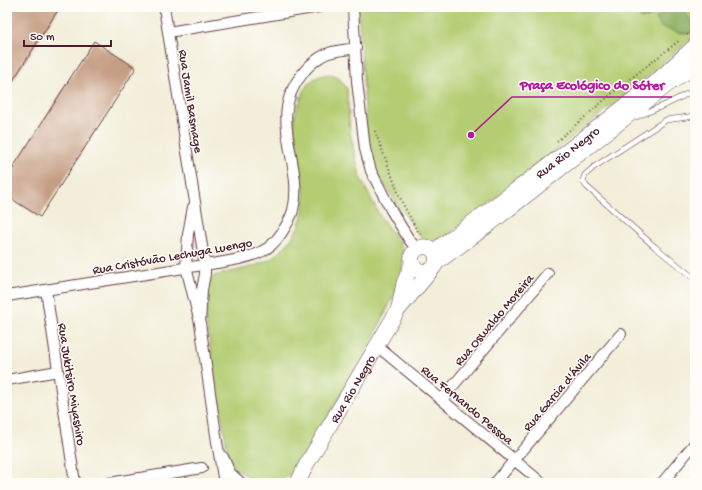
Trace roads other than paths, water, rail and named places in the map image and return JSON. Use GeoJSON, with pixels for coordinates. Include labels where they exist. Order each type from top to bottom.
{"type":"FeatureCollection","features":[{"type":"Feature","properties":{"kind":"main road","name":"Rua Rio Negro"},"geometry":{"type":"LineString","coordinates":[[298,483],[304,466],[398,310],[434,261],[480,217],[660,78],[695,46]]}},
{"type":"Feature","properties":{"kind":"main road","name":"Rua Rio Negro"},"geometry":{"type":"LineString","coordinates":[[434,261],[487,226],[667,85],[695,66]]}},
{"type":"Feature","properties":{"kind":"main road","name":"Rua Rio Negro"},"geometry":{"type":"LineString","coordinates":[[398,310],[404,283],[412,264],[412,256],[420,242]]}},
{"type":"Feature","properties":{"kind":"main road"},"geometry":{"type":"LineString","coordinates":[[412,264],[418,271],[427,272],[434,261],[426,246],[420,242]]}},
{"type":"Feature","properties":{"kind":"main road","name":"Rua Rio Negro"},"geometry":{"type":"LineString","coordinates":[[285,483],[304,466]]}},
{"type":"Feature","properties":{"kind":"street","name":"Rua Jamil Basmage"},"geometry":{"type":"LineString","coordinates":[[164,7],[205,265],[200,323]]}},
{"type":"Feature","properties":{"kind":"street"},"geometry":{"type":"LineString","coordinates":[[168,32],[319,7]]}},
{"type":"Feature","properties":{"kind":"street"},"geometry":{"type":"LineString","coordinates":[[353,7],[357,81],[365,149],[371,171],[410,241],[420,242]]}},
{"type":"Feature","properties":{"kind":"street","name":"Rua Cristóvão Lechuga Luengo"},"geometry":{"type":"LineString","coordinates":[[7,296],[205,265],[251,256],[266,249],[282,233],[293,211],[296,192],[294,171],[287,140],[286,111],[289,99],[298,79],[307,67],[328,53],[356,48]]}},
{"type":"Feature","properties":{"kind":"street","name":"Rua Jamil Basmage"},"geometry":{"type":"LineString","coordinates":[[194,198],[188,234],[186,268],[200,323],[216,442],[224,483]]}},
{"type":"Feature","properties":{"kind":"street","name":"Rua Oswaldo Moreira"},"geometry":{"type":"LineString","coordinates":[[442,399],[548,273]]}},
{"type":"Feature","properties":{"kind":"street","name":"Rua Jukitsiro Miyashiro"},"geometry":{"type":"LineString","coordinates":[[46,290],[75,483]]}},
{"type":"Feature","properties":{"kind":"street","name":"Rua Garcia d'Ávila"},"geometry":{"type":"LineString","coordinates":[[496,483],[621,334]]}},
{"type":"Feature","properties":{"kind":"street","name":"Rua Fernando Pessoa"},"geometry":{"type":"LineString","coordinates":[[377,346],[542,483]]}},
{"type":"Feature","properties":{"kind":"street"},"geometry":{"type":"LineString","coordinates":[[7,380],[58,371]]}},
{"type":"Feature","properties":{"kind":"street","name":"Rua Jamil Basmage"},"geometry":{"type":"LineString","coordinates":[[216,442],[230,473],[241,483]]}},
{"type":"Feature","properties":{"kind":"street"},"geometry":{"type":"LineString","coordinates":[[662,483],[695,443]]}},
{"type":"Feature","properties":{"kind":"street"},"geometry":{"type":"LineString","coordinates":[[109,483],[202,468]]}},
{"type":"Feature","properties":{"kind":"lane"},"geometry":{"type":"LineString","coordinates":[[614,128],[694,91]]}},
{"type":"Feature","properties":{"kind":"lane"},"geometry":{"type":"LineString","coordinates":[[695,116],[666,120],[594,167],[585,175],[583,181],[586,186],[655,247],[695,279]]}},
{"type":"Feature","properties":{"kind":"place","name":"Praça Ecológico do Sóter"},"geometry":{"type":"Point","coordinates":[471,135]}}]}
